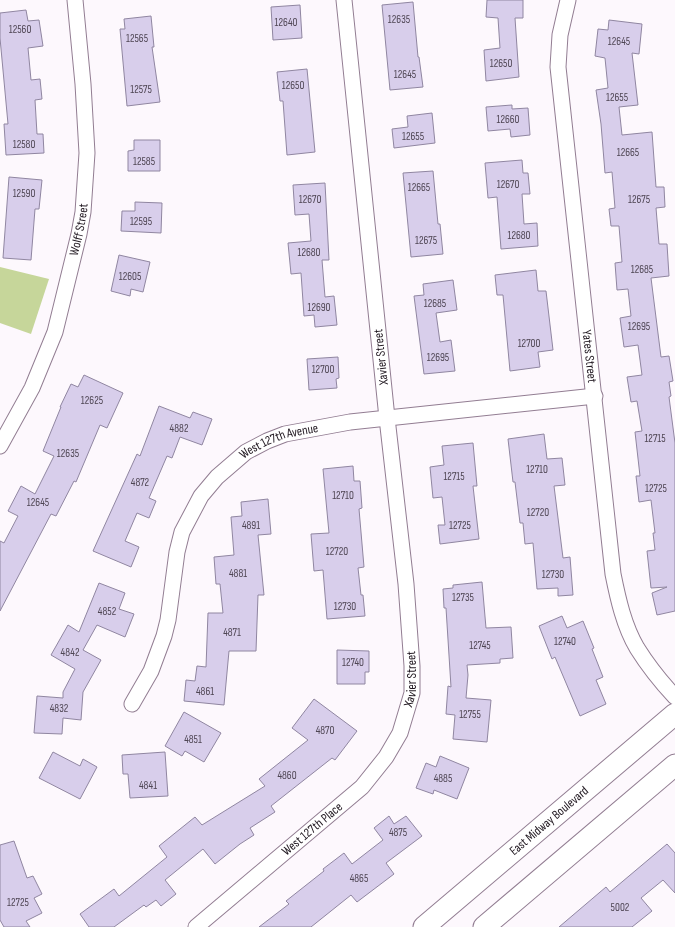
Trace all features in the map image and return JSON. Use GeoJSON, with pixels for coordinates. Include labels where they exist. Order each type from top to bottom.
{"type":"FeatureCollection","features":[{"type":"Feature","properties":{"kind":"main road","name":"East Midway Boulevard"},"geometry":{"type":"LineString","coordinates":[[424,927],[675,714]]}},
{"type":"Feature","properties":{"kind":"main road"},"geometry":{"type":"LineString","coordinates":[[484,927],[675,765]]}},
{"type":"Feature","properties":{"kind":"street","name":"Wolff Street"},"geometry":{"type":"LineString","coordinates":[[0,446],[32,388],[54,332],[82,220],[87,153],[84,84],[75,0]]}},
{"type":"Feature","properties":{"kind":"street","name":"Xavier Street"},"geometry":{"type":"LineString","coordinates":[[344,0],[387,418],[406,584],[412,666],[412,693],[407,714]]}},
{"type":"Feature","properties":{"kind":"street","name":"Yates Street"},"geometry":{"type":"LineString","coordinates":[[568,0],[560,35],[558,67],[595,396],[613,574],[624,618],[637,647],[675,697]]}},
{"type":"Feature","properties":{"kind":"street","name":"West 127th Avenue"},"geometry":{"type":"LineString","coordinates":[[132,704],[150,671],[164,636],[168,620],[177,552],[182,532],[201,496],[217,477],[246,452],[285,434],[350,422],[595,396]]}},
{"type":"Feature","properties":{"kind":"street","name":"West 127th Place"},"geometry":{"type":"LineString","coordinates":[[196,927],[362,787],[386,757],[400,733],[407,714]]}},
{"type":"Feature","properties":{"kind":"green space"},"geometry":{"type":"Polygon","coordinates":[[[0,267],[49,279],[31,334],[0,323],[0,267]]]}},
{"type":"Feature","properties":{"kind":"building"},"geometry":{"type":"Polygon","coordinates":[[[487,0],[523,0],[523,18],[515,18],[519,77],[486,81],[484,50],[500,48],[498,18],[486,17],[487,0]]]}},
{"type":"Feature","properties":{"kind":"building"},"geometry":{"type":"Polygon","coordinates":[[[413,2],[418,57],[423,87],[390,90],[382,5],[413,2]]]}},
{"type":"Feature","properties":{"kind":"building"},"geometry":{"type":"Polygon","coordinates":[[[300,5],[302,38],[273,40],[271,7],[300,5]]]}},
{"type":"Feature","properties":{"kind":"building"},"geometry":{"type":"Polygon","coordinates":[[[26,10],[28,21],[39,20],[43,46],[28,48],[31,80],[40,79],[42,99],[35,100],[37,134],[43,134],[44,153],[6,155],[4,124],[8,124],[0,38],[0,13],[26,10]]]}},
{"type":"Feature","properties":{"kind":"building"},"geometry":{"type":"Polygon","coordinates":[[[151,16],[154,47],[152,47],[160,102],[127,106],[120,29],[125,29],[124,19],[151,16]]]}},
{"type":"Feature","properties":{"kind":"building"},"geometry":{"type":"Polygon","coordinates":[[[609,20],[642,24],[639,54],[632,53],[638,105],[619,107],[622,135],[652,132],[656,187],[664,187],[665,207],[656,208],[659,244],[667,244],[669,276],[651,278],[661,357],[669,356],[673,381],[669,382],[671,396],[669,397],[675,443],[675,611],[657,615],[652,593],[667,587],[651,588],[647,551],[655,550],[653,533],[655,533],[651,500],[639,502],[636,476],[640,476],[635,432],[642,431],[637,401],[631,402],[627,377],[642,375],[638,345],[624,347],[620,318],[631,316],[628,289],[617,290],[615,263],[622,262],[619,226],[611,226],[609,209],[615,208],[612,172],[605,173],[601,124],[596,90],[608,88],[605,58],[595,56],[598,29],[608,30],[609,20]]]}},
{"type":"Feature","properties":{"kind":"building"},"geometry":{"type":"Polygon","coordinates":[[[307,69],[315,152],[287,155],[283,101],[280,101],[277,72],[307,69]]]}},
{"type":"Feature","properties":{"kind":"building"},"geometry":{"type":"Polygon","coordinates":[[[512,105],[512,109],[528,108],[530,135],[511,137],[510,129],[488,131],[486,107],[512,105]]]}},
{"type":"Feature","properties":{"kind":"building"},"geometry":{"type":"Polygon","coordinates":[[[432,113],[435,143],[394,148],[392,129],[408,127],[407,116],[432,113]]]}},
{"type":"Feature","properties":{"kind":"building"},"geometry":{"type":"Polygon","coordinates":[[[134,140],[160,140],[160,171],[128,171],[128,151],[134,150],[134,140]]]}},
{"type":"Feature","properties":{"kind":"building"},"geometry":{"type":"Polygon","coordinates":[[[522,160],[523,173],[528,173],[530,194],[522,194],[524,224],[537,223],[538,246],[501,249],[497,197],[488,198],[485,163],[522,160]]]}},
{"type":"Feature","properties":{"kind":"building"},"geometry":{"type":"Polygon","coordinates":[[[433,171],[438,224],[440,224],[443,254],[411,257],[403,173],[433,171]]]}},
{"type":"Feature","properties":{"kind":"building"},"geometry":{"type":"Polygon","coordinates":[[[9,177],[42,180],[39,209],[35,209],[31,260],[3,258],[9,177]]]}},
{"type":"Feature","properties":{"kind":"building"},"geometry":{"type":"Polygon","coordinates":[[[325,183],[329,260],[322,260],[325,297],[334,296],[337,325],[315,327],[314,315],[304,316],[301,273],[291,274],[288,243],[311,241],[309,214],[295,215],[293,185],[325,183]]]}},
{"type":"Feature","properties":{"kind":"building"},"geometry":{"type":"Polygon","coordinates":[[[135,202],[162,203],[161,233],[121,231],[122,211],[135,211],[135,202]]]}},
{"type":"Feature","properties":{"kind":"building"},"geometry":{"type":"Polygon","coordinates":[[[119,255],[150,262],[143,292],[131,289],[130,296],[111,291],[119,255]]]}},
{"type":"Feature","properties":{"kind":"building"},"geometry":{"type":"Polygon","coordinates":[[[536,270],[538,291],[546,291],[553,350],[538,352],[540,367],[510,371],[503,295],[497,295],[495,275],[536,270]]]}},
{"type":"Feature","properties":{"kind":"building"},"geometry":{"type":"Polygon","coordinates":[[[453,280],[457,310],[436,313],[440,342],[451,340],[455,371],[424,374],[414,296],[424,295],[423,284],[453,280]]]}},
{"type":"Feature","properties":{"kind":"building"},"geometry":{"type":"Polygon","coordinates":[[[338,357],[339,378],[336,379],[337,388],[309,390],[307,359],[338,357]]]}},
{"type":"Feature","properties":{"kind":"building"},"geometry":{"type":"Polygon","coordinates":[[[84,375],[123,393],[107,428],[100,425],[76,482],[74,481],[56,516],[51,514],[0,611],[0,541],[4,543],[18,516],[8,511],[21,486],[35,494],[54,456],[43,451],[60,407],[71,384],[78,387],[84,375]]]}},
{"type":"Feature","properties":{"kind":"building"},"geometry":{"type":"Polygon","coordinates":[[[159,406],[190,418],[193,412],[212,419],[202,445],[180,437],[172,458],[167,456],[149,498],[156,501],[149,518],[137,513],[125,541],[139,547],[131,567],[93,551],[137,454],[140,456],[159,406]]]}},
{"type":"Feature","properties":{"kind":"building"},"geometry":{"type":"Polygon","coordinates":[[[544,434],[547,459],[562,458],[565,485],[554,486],[563,558],[570,557],[573,595],[558,596],[558,588],[537,589],[533,543],[525,544],[523,523],[520,523],[508,439],[544,434]]]}},
{"type":"Feature","properties":{"kind":"building"},"geometry":{"type":"Polygon","coordinates":[[[473,443],[477,486],[473,486],[479,539],[440,544],[438,525],[445,525],[442,497],[433,498],[430,467],[444,465],[442,446],[473,443]]]}},
{"type":"Feature","properties":{"kind":"building"},"geometry":{"type":"Polygon","coordinates":[[[353,466],[354,481],[360,481],[362,508],[359,509],[364,567],[358,568],[365,616],[327,619],[323,570],[314,571],[311,534],[329,533],[323,469],[353,466]]]}},
{"type":"Feature","properties":{"kind":"building"},"geometry":{"type":"Polygon","coordinates":[[[268,499],[271,534],[258,535],[264,595],[258,595],[256,651],[229,651],[224,705],[184,701],[186,680],[195,681],[197,666],[206,667],[208,613],[223,613],[220,584],[216,584],[214,557],[234,555],[231,517],[242,516],[241,502],[268,499]]]}},
{"type":"Feature","properties":{"kind":"building"},"geometry":{"type":"Polygon","coordinates":[[[482,582],[486,628],[511,627],[513,658],[500,659],[500,663],[467,665],[468,675],[466,698],[491,700],[487,742],[453,739],[455,715],[446,714],[448,686],[451,687],[446,608],[444,608],[443,589],[453,588],[453,585],[482,582]]]}},
{"type":"Feature","properties":{"kind":"building"},"geometry":{"type":"Polygon","coordinates":[[[99,583],[125,593],[119,609],[134,614],[125,637],[97,625],[83,650],[101,660],[83,692],[81,720],[63,718],[62,734],[34,733],[37,696],[63,698],[63,692],[75,669],[51,655],[68,625],[79,632],[99,583]]]}},
{"type":"Feature","properties":{"kind":"building"},"geometry":{"type":"Polygon","coordinates":[[[562,616],[567,628],[583,621],[594,648],[592,649],[603,677],[596,680],[606,704],[580,716],[555,657],[552,659],[539,626],[562,616]]]}},
{"type":"Feature","properties":{"kind":"building"},"geometry":{"type":"Polygon","coordinates":[[[337,650],[369,651],[369,672],[365,672],[365,684],[337,684],[337,650]]]}},
{"type":"Feature","properties":{"kind":"building"},"geometry":{"type":"Polygon","coordinates":[[[314,699],[357,731],[335,760],[332,758],[271,806],[275,812],[250,828],[254,835],[215,864],[203,849],[165,880],[176,894],[161,906],[156,900],[146,907],[144,905],[114,927],[89,927],[80,914],[114,889],[119,896],[167,857],[159,846],[195,817],[202,825],[265,786],[259,779],[308,740],[292,728],[314,699]]]}},
{"type":"Feature","properties":{"kind":"building"},"geometry":{"type":"Polygon","coordinates":[[[184,712],[221,733],[204,762],[185,751],[182,756],[165,746],[184,712]]]}},
{"type":"Feature","properties":{"kind":"building"},"geometry":{"type":"Polygon","coordinates":[[[53,752],[80,766],[83,759],[97,767],[80,799],[39,778],[53,752]]]}},
{"type":"Feature","properties":{"kind":"building"},"geometry":{"type":"Polygon","coordinates":[[[165,752],[168,796],[130,798],[128,774],[123,774],[122,755],[165,752]]]}},
{"type":"Feature","properties":{"kind":"building"},"geometry":{"type":"Polygon","coordinates":[[[440,756],[469,768],[457,799],[434,790],[433,794],[416,788],[426,763],[436,767],[440,756]]]}},
{"type":"Feature","properties":{"kind":"building"},"geometry":{"type":"Polygon","coordinates":[[[389,816],[394,824],[406,816],[422,836],[386,863],[394,874],[357,902],[351,895],[311,927],[259,927],[289,904],[286,901],[344,853],[352,864],[383,840],[374,828],[389,816]]]}},
{"type":"Feature","properties":{"kind":"building"},"geometry":{"type":"Polygon","coordinates":[[[14,841],[27,878],[33,876],[42,894],[34,898],[42,913],[26,921],[30,927],[4,927],[0,920],[0,845],[14,841]]]}},
{"type":"Feature","properties":{"kind":"building"},"geometry":{"type":"Polygon","coordinates":[[[667,844],[675,853],[675,893],[663,880],[641,898],[652,911],[632,927],[559,927],[606,887],[610,892],[667,844]]]}}]}
